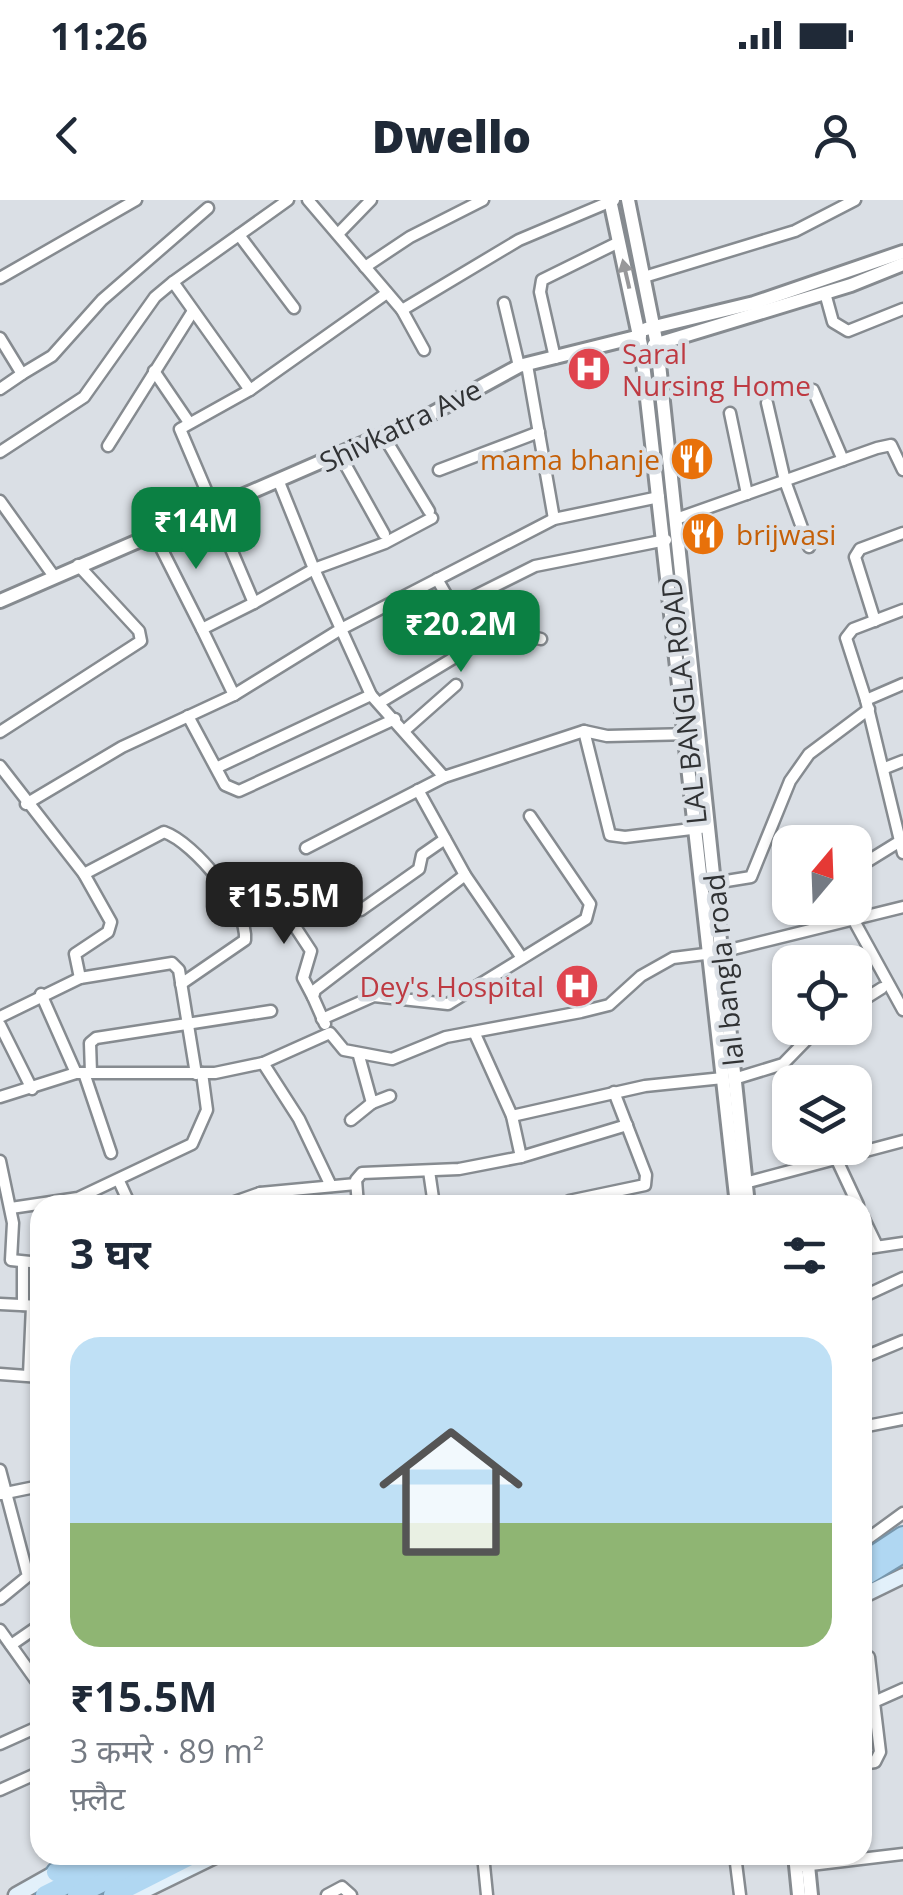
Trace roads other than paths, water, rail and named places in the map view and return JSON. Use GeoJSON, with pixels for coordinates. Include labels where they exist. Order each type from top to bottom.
{"type":"FeatureCollection","features":[{"type":"Feature","properties":{"kind":"highway"},"geometry":{"type":"LineString","coordinates":[[872,1556],[903,1536]]}},
{"type":"Feature","properties":{"kind":"highway"},"geometry":{"type":"LineString","coordinates":[[872,1572],[903,1554]]}},
{"type":"Feature","properties":{"kind":"highway"},"geometry":{"type":"LineString","coordinates":[[56,1872],[75,1865]]}},
{"type":"Feature","properties":{"kind":"highway"},"geometry":{"type":"LineString","coordinates":[[45,1895],[104,1865]]}},
{"type":"Feature","properties":{"kind":"highway"},"geometry":{"type":"LineString","coordinates":[[77,1895],[138,1865]]}},
{"type":"Feature","properties":{"kind":"highway"},"geometry":{"type":"LineString","coordinates":[[113,1895],[172,1865]]}},
{"type":"Feature","properties":{"kind":"main road"},"geometry":{"type":"LineString","coordinates":[[872,1547],[903,1527]]}},
{"type":"Feature","properties":{"kind":"main road"},"geometry":{"type":"LineString","coordinates":[[872,1591],[903,1576]]}},
{"type":"Feature","properties":{"kind":"main road"},"geometry":{"type":"LineString","coordinates":[[16,1895],[68,1865]]}},
{"type":"Feature","properties":{"kind":"main road"},"geometry":{"type":"LineString","coordinates":[[135,1895],[160,1890],[200,1865]]}},
{"type":"Feature","properties":{"kind":"street"},"geometry":{"type":"LineString","coordinates":[[0,278],[136,200]]}},
{"type":"Feature","properties":{"kind":"street"},"geometry":{"type":"LineString","coordinates":[[0,452],[84,397],[155,297],[288,200]]}},
{"type":"Feature","properties":{"kind":"street"},"geometry":{"type":"LineString","coordinates":[[308,200],[402,310],[424,350]]}},
{"type":"Feature","properties":{"kind":"street"},"geometry":{"type":"LineString","coordinates":[[338,234],[371,200]]}},
{"type":"Feature","properties":{"kind":"street"},"geometry":{"type":"LineString","coordinates":[[365,267],[410,237],[484,200]]}},
{"type":"Feature","properties":{"kind":"street"},"geometry":{"type":"LineString","coordinates":[[402,310],[518,240],[612,200]]}},
{"type":"Feature","properties":{"kind":"street","name":"LAL BANGLA ROAD"},"geometry":{"type":"LineString","coordinates":[[612,200],[640,337],[660,497],[671,539]]}},
{"type":"Feature","properties":{"kind":"street","name":"lal bangla road"},"geometry":{"type":"LineString","coordinates":[[628,200],[658,344],[676,520],[671,539],[744,1195]]}},
{"type":"Feature","properties":{"kind":"street"},"geometry":{"type":"LineString","coordinates":[[644,277],[795,232],[855,200]]}},
{"type":"Feature","properties":{"kind":"street"},"geometry":{"type":"LineString","coordinates":[[0,389],[52,356],[102,300],[208,208]]}},
{"type":"Feature","properties":{"kind":"street"},"geometry":{"type":"LineString","coordinates":[[239,235],[294,308]]}},
{"type":"Feature","properties":{"kind":"street"},"geometry":{"type":"LineString","coordinates":[[556,358],[540,292],[542,280],[619,242]]}},
{"type":"Feature","properties":{"kind":"street"},"geometry":{"type":"LineString","coordinates":[[640,337],[654,328],[816,292],[903,252]]}},
{"type":"Feature","properties":{"kind":"street","name":"Shivkatra Ave"},"geometry":{"type":"LineString","coordinates":[[0,601],[52,575],[383,435],[523,365],[640,337],[658,344],[903,264]]}},
{"type":"Feature","properties":{"kind":"street"},"geometry":{"type":"LineString","coordinates":[[173,282],[250,390]]}},
{"type":"Feature","properties":{"kind":"street"},"geometry":{"type":"LineString","coordinates":[[816,292],[834,322],[848,331],[903,308]]}},
{"type":"Feature","properties":{"kind":"street"},"geometry":{"type":"LineString","coordinates":[[254,603],[180,434],[181,426],[250,390],[387,293]]}},
{"type":"Feature","properties":{"kind":"street"},"geometry":{"type":"LineString","coordinates":[[504,303],[539,432],[554,518]]}},
{"type":"Feature","properties":{"kind":"street"},"geometry":{"type":"LineString","coordinates":[[108,446],[193,311]]}},
{"type":"Feature","properties":{"kind":"street"},"geometry":{"type":"LineString","coordinates":[[0,338],[22,374]]}},
{"type":"Feature","properties":{"kind":"street"},"geometry":{"type":"LineString","coordinates":[[154,371],[188,422]]}},
{"type":"Feature","properties":{"kind":"street"},"geometry":{"type":"LineString","coordinates":[[813,390],[843,460]]}},
{"type":"Feature","properties":{"kind":"street"},"geometry":{"type":"LineString","coordinates":[[767,403],[785,480],[809,547]]}},
{"type":"Feature","properties":{"kind":"street"},"geometry":{"type":"LineString","coordinates":[[730,413],[746,494]]}},
{"type":"Feature","properties":{"kind":"street"},"geometry":{"type":"LineString","coordinates":[[439,470],[539,432]]}},
{"type":"Feature","properties":{"kind":"street"},"geometry":{"type":"LineString","coordinates":[[202,629],[314,569],[385,543],[430,515],[383,435]]}},
{"type":"Feature","properties":{"kind":"street"},"geometry":{"type":"LineString","coordinates":[[676,520],[903,440]]}},
{"type":"Feature","properties":{"kind":"street"},"geometry":{"type":"LineString","coordinates":[[891,445],[903,470]]}},
{"type":"Feature","properties":{"kind":"street"},"geometry":{"type":"LineString","coordinates":[[340,454],[384,534]]}},
{"type":"Feature","properties":{"kind":"street"},"geometry":{"type":"LineString","coordinates":[[278,482],[375,699],[444,777]]}},
{"type":"Feature","properties":{"kind":"street"},"geometry":{"type":"LineString","coordinates":[[26,804],[122,747],[234,694],[341,629],[554,518],[660,497]]}},
{"type":"Feature","properties":{"kind":"street"},"geometry":{"type":"LineString","coordinates":[[0,501],[52,575]]}},
{"type":"Feature","properties":{"kind":"street"},"geometry":{"type":"LineString","coordinates":[[154,534],[234,694]]}},
{"type":"Feature","properties":{"kind":"street"},"geometry":{"type":"LineString","coordinates":[[875,621],[855,556],[860,549],[903,534]]}},
{"type":"Feature","properties":{"kind":"street"},"geometry":{"type":"LineString","coordinates":[[423,622],[534,566],[671,539]]}},
{"type":"Feature","properties":{"kind":"street"},"geometry":{"type":"LineString","coordinates":[[0,732],[141,642],[139,631],[78,565]]}},
{"type":"Feature","properties":{"kind":"street"},"geometry":{"type":"LineString","coordinates":[[437,579],[474,643]]}},
{"type":"Feature","properties":{"kind":"street"},"geometry":{"type":"LineString","coordinates":[[872,860],[902,844],[885,768],[846,638],[853,629],[903,610]]}},
{"type":"Feature","properties":{"kind":"street"},"geometry":{"type":"LineString","coordinates":[[218,767],[375,699],[474,643],[507,629],[542,639]]}},
{"type":"Feature","properties":{"kind":"street"},"geometry":{"type":"LineString","coordinates":[[708,885],[751,876],[790,781],[809,754],[867,704],[903,684]]}},
{"type":"Feature","properties":{"kind":"street"},"geometry":{"type":"LineString","coordinates":[[404,731],[456,685]]}},
{"type":"Feature","properties":{"kind":"street"},"geometry":{"type":"LineString","coordinates":[[188,716],[225,785],[239,791],[395,719]]}},
{"type":"Feature","properties":{"kind":"street"},"geometry":{"type":"LineString","coordinates":[[306,848],[444,777],[584,731],[607,736],[693,734]]}},
{"type":"Feature","properties":{"kind":"street"},"geometry":{"type":"LineString","coordinates":[[584,731],[610,835],[703,828]]}},
{"type":"Feature","properties":{"kind":"street"},"geometry":{"type":"LineString","coordinates":[[885,768],[903,761]]}},
{"type":"Feature","properties":{"kind":"street"},"geometry":{"type":"LineString","coordinates":[[0,766],[84,874],[111,927],[76,954],[80,978]]}},
{"type":"Feature","properties":{"kind":"street"},"geometry":{"type":"LineString","coordinates":[[0,796],[16,790]]}},
{"type":"Feature","properties":{"kind":"street"},"geometry":{"type":"LineString","coordinates":[[418,790],[465,875],[522,958]]}},
{"type":"Feature","properties":{"kind":"street"},"geometry":{"type":"LineString","coordinates":[[322,1019],[374,996],[448,1004],[572,929],[590,912],[530,816]]}},
{"type":"Feature","properties":{"kind":"street"},"geometry":{"type":"LineString","coordinates":[[84,874],[164,832],[183,842],[211,870],[233,903],[246,930],[245,940],[181,984]]}},
{"type":"Feature","properties":{"kind":"street"},"geometry":{"type":"LineString","coordinates":[[310,874],[346,911],[362,910],[419,869],[422,855],[445,839]]}},
{"type":"Feature","properties":{"kind":"street"},"geometry":{"type":"LineString","coordinates":[[312,997],[314,990],[465,875]]}},
{"type":"Feature","properties":{"kind":"street"},"geometry":{"type":"LineString","coordinates":[[233,903],[267,884],[311,951],[303,978],[330,1033],[344,1050],[392,1059],[446,1037],[609,1004],[659,964],[828,925]]}},
{"type":"Feature","properties":{"kind":"street"},"geometry":{"type":"LineString","coordinates":[[872,915],[903,907]]}},
{"type":"Feature","properties":{"kind":"street"},"geometry":{"type":"LineString","coordinates":[[857,925],[903,1010]]}},
{"type":"Feature","properties":{"kind":"street"},"geometry":{"type":"LineString","coordinates":[[32,1089],[0,1021],[42,994],[80,978],[172,963],[179,970],[187,1026],[207,1110],[192,1144],[82,1195]]}},
{"type":"Feature","properties":{"kind":"street"},"geometry":{"type":"LineString","coordinates":[[872,994],[882,988]]}},
{"type":"Feature","properties":{"kind":"street"},"geometry":{"type":"LineString","coordinates":[[42,994],[84,1073],[110,1154]]}},
{"type":"Feature","properties":{"kind":"street"},"geometry":{"type":"LineString","coordinates":[[84,1073],[92,1039],[271,1011]]}},
{"type":"Feature","properties":{"kind":"street"},"geometry":{"type":"LineString","coordinates":[[0,1097],[84,1073],[199,1074],[263,1063],[330,1033]]}},
{"type":"Feature","properties":{"kind":"street"},"geometry":{"type":"LineString","coordinates":[[475,1034],[512,1116],[522,1157]]}},
{"type":"Feature","properties":{"kind":"street"},"geometry":{"type":"LineString","coordinates":[[512,1116],[614,1092],[729,1079],[783,1064],[801,1045]]}},
{"type":"Feature","properties":{"kind":"street"},"geometry":{"type":"LineString","coordinates":[[360,1056],[372,1103]]}},
{"type":"Feature","properties":{"kind":"street"},"geometry":{"type":"LineString","coordinates":[[263,1063],[299,1119],[330,1186]]}},
{"type":"Feature","properties":{"kind":"street"},"geometry":{"type":"LineString","coordinates":[[600,1195],[644,1185],[646,1175],[614,1092]]}},
{"type":"Feature","properties":{"kind":"street"},"geometry":{"type":"LineString","coordinates":[[351,1120],[372,1103],[390,1096]]}},
{"type":"Feature","properties":{"kind":"street"},"geometry":{"type":"LineString","coordinates":[[357,1195],[359,1175],[367,1172],[429,1171],[522,1157],[627,1125]]}},
{"type":"Feature","properties":{"kind":"street"},"geometry":{"type":"LineString","coordinates":[[872,1149],[903,1141]]}},
{"type":"Feature","properties":{"kind":"street"},"geometry":{"type":"LineString","coordinates":[[0,1161],[4,1195],[11,1208],[10,1260],[30,1263]]}},
{"type":"Feature","properties":{"kind":"street"},"geometry":{"type":"LineString","coordinates":[[738,1195],[740,1184],[810,1165]]}},
{"type":"Feature","properties":{"kind":"street"},"geometry":{"type":"LineString","coordinates":[[839,1165],[853,1195]]}},
{"type":"Feature","properties":{"kind":"street"},"geometry":{"type":"LineString","coordinates":[[429,1171],[433,1195]]}},
{"type":"Feature","properties":{"kind":"street"},"geometry":{"type":"LineString","coordinates":[[119,1181],[125,1195]]}},
{"type":"Feature","properties":{"kind":"street"},"geometry":{"type":"LineString","coordinates":[[252,1195],[356,1184]]}},
{"type":"Feature","properties":{"kind":"street"},"geometry":{"type":"LineString","coordinates":[[11,1208],[30,1206]]}},
{"type":"Feature","properties":{"kind":"street"},"geometry":{"type":"LineString","coordinates":[[872,1236],[877,1246]]}},
{"type":"Feature","properties":{"kind":"street"},"geometry":{"type":"LineString","coordinates":[[872,1247],[903,1243]]}},
{"type":"Feature","properties":{"kind":"street"},"geometry":{"type":"LineString","coordinates":[[22,1263],[30,1297]]}},
{"type":"Feature","properties":{"kind":"street"},"geometry":{"type":"LineString","coordinates":[[872,1292],[903,1278]]}},
{"type":"Feature","properties":{"kind":"street"},"geometry":{"type":"LineString","coordinates":[[0,1304],[30,1306]]}},
{"type":"Feature","properties":{"kind":"street"},"geometry":{"type":"LineString","coordinates":[[872,1354],[903,1342]]}},
{"type":"Feature","properties":{"kind":"street"},"geometry":{"type":"LineString","coordinates":[[0,1374],[30,1376]]}},
{"type":"Feature","properties":{"kind":"street"},"geometry":{"type":"LineString","coordinates":[[872,1425],[903,1419]]}},
{"type":"Feature","properties":{"kind":"street"},"geometry":{"type":"LineString","coordinates":[[0,1470],[6,1521],[28,1576],[0,1599]]}},
{"type":"Feature","properties":{"kind":"street"},"geometry":{"type":"LineString","coordinates":[[2,1494],[30,1488]]}},
{"type":"Feature","properties":{"kind":"street"},"geometry":{"type":"LineString","coordinates":[[872,1536],[903,1513]]}},
{"type":"Feature","properties":{"kind":"street"},"geometry":{"type":"LineString","coordinates":[[0,1630],[30,1672]]}},
{"type":"Feature","properties":{"kind":"street"},"geometry":{"type":"LineString","coordinates":[[10,1645],[30,1631]]}},
{"type":"Feature","properties":{"kind":"street"},"geometry":{"type":"LineString","coordinates":[[872,1684],[880,1752],[872,1762]]}},
{"type":"Feature","properties":{"kind":"street"},"geometry":{"type":"LineString","coordinates":[[874,1702],[903,1688]]}},
{"type":"Feature","properties":{"kind":"street"},"geometry":{"type":"LineString","coordinates":[[0,1744],[30,1730]]}},
{"type":"Feature","properties":{"kind":"street"},"geometry":{"type":"LineString","coordinates":[[0,1790],[30,1776]]}},
{"type":"Feature","properties":{"kind":"street"},"geometry":{"type":"LineString","coordinates":[[872,1856],[903,1854]]}},
{"type":"Feature","properties":{"kind":"street"},"geometry":{"type":"LineString","coordinates":[[484,1865],[487,1895]]}},
{"type":"Feature","properties":{"kind":"street"},"geometry":{"type":"LineString","coordinates":[[736,1865],[740,1895]]}},
{"type":"Feature","properties":{"kind":"street"},"geometry":{"type":"LineString","coordinates":[[799,1895],[802,1865]]}},
{"type":"Feature","properties":{"kind":"street"},"geometry":{"type":"LineString","coordinates":[[803,1865],[811,1895]]}},
{"type":"Feature","properties":{"kind":"street"},"geometry":{"type":"LineString","coordinates":[[327,1895],[342,1887],[351,1895]]}},
{"type":"Feature","properties":{"kind":"place","name":"Saral Nursing Home"},"geometry":{"type":"Point","coordinates":[589,369]}},
{"type":"Feature","properties":{"kind":"place","name":"mama bhanje"},"geometry":{"type":"Point","coordinates":[692,459]}},
{"type":"Feature","properties":{"kind":"place","name":"brijwasi"},"geometry":{"type":"Point","coordinates":[703,534]}},
{"type":"Feature","properties":{"kind":"place","name":"Dey's Hospital"},"geometry":{"type":"Point","coordinates":[577,986]}}]}
